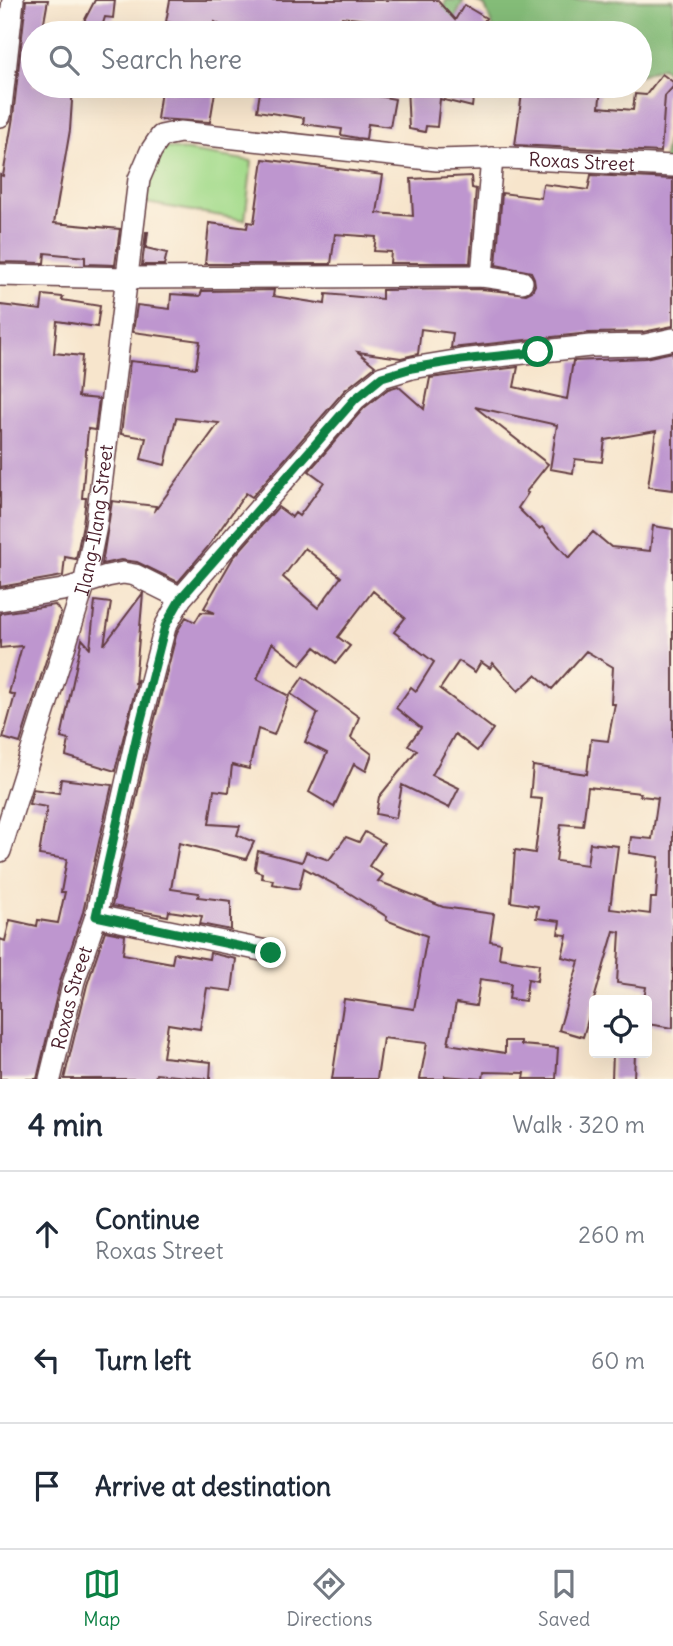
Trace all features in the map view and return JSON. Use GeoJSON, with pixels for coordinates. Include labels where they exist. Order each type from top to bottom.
{"type":"FeatureCollection","features":[{"type":"Feature","properties":{"kind":"street"},"geometry":{"type":"LineString","coordinates":[[0,116],[8,5]]}},
{"type":"Feature","properties":{"kind":"street","name":"Roxas Street"},"geometry":{"type":"LineString","coordinates":[[139,179],[161,136],[180,132],[437,160],[492,158],[673,166]]}},
{"type":"Feature","properties":{"kind":"street"},"geometry":{"type":"LineString","coordinates":[[482,276],[492,158]]}},
{"type":"Feature","properties":{"kind":"street","name":"Ilang-Ilang Street"},"geometry":{"type":"LineString","coordinates":[[0,851],[84,585],[96,526],[139,179]]}},
{"type":"Feature","properties":{"kind":"street"},"geometry":{"type":"LineString","coordinates":[[0,275],[128,278],[482,276],[522,282]]}},
{"type":"Feature","properties":{"kind":"street","name":"Roxas Street"},"geometry":{"type":"LineString","coordinates":[[50,1079],[74,981],[96,916],[165,626],[181,598],[355,399],[382,377],[412,368],[461,360],[590,346],[645,345],[673,340]]}},
{"type":"Feature","properties":{"kind":"street"},"geometry":{"type":"LineString","coordinates":[[0,600],[84,585],[123,573],[135,575],[181,598]]}},
{"type":"Feature","properties":{"kind":"street"},"geometry":{"type":"LineString","coordinates":[[96,916],[271,953]]}},
{"type":"Feature","properties":{"kind":"green space"},"geometry":{"type":"Polygon","coordinates":[[[445,0],[464,0],[452,21],[432,21],[431,17],[445,5],[445,0]]]}},
{"type":"Feature","properties":{"kind":"green space"},"geometry":{"type":"Polygon","coordinates":[[[474,0],[673,0],[673,77],[662,67],[652,71],[652,21],[491,21],[485,6],[474,0]]]}},
{"type":"Feature","properties":{"kind":"green space"},"geometry":{"type":"Polygon","coordinates":[[[673,107],[673,165],[663,163],[673,107]]]}},
{"type":"Feature","properties":{"kind":"green space"},"geometry":{"type":"Polygon","coordinates":[[[156,146],[252,161],[245,220],[146,203],[156,146]]]}},
{"type":"Feature","properties":{"kind":"building"},"geometry":{"type":"Polygon","coordinates":[[[26,0],[48,0],[44,21],[24,21],[26,0]]]}},
{"type":"Feature","properties":{"kind":"building"},"geometry":{"type":"Polygon","coordinates":[[[95,0],[115,0],[113,18],[84,21],[95,0]]]}},
{"type":"Feature","properties":{"kind":"building"},"geometry":{"type":"Polygon","coordinates":[[[170,0],[437,0],[455,20],[464,5],[486,18],[484,21],[376,21],[342,17],[342,21],[166,21],[170,0]]]}},
{"type":"Feature","properties":{"kind":"building"},"geometry":{"type":"Polygon","coordinates":[[[21,45],[21,98],[72,98],[70,130],[54,223],[120,229],[115,265],[85,264],[85,257],[45,253],[44,263],[0,262],[0,175],[3,176],[21,45]]]}},
{"type":"Feature","properties":{"kind":"building"},"geometry":{"type":"Polygon","coordinates":[[[662,74],[673,82],[673,87],[665,96],[661,152],[515,145],[521,98],[600,98],[599,107],[633,110],[634,98],[652,98],[652,87],[662,74]]]}},
{"type":"Feature","properties":{"kind":"building"},"geometry":{"type":"Polygon","coordinates":[[[160,98],[214,98],[210,122],[157,119],[160,98]]]}},
{"type":"Feature","properties":{"kind":"building"},"geometry":{"type":"Polygon","coordinates":[[[259,98],[395,99],[390,127],[368,124],[366,139],[341,135],[342,129],[303,124],[304,118],[257,111],[259,98]]]}},
{"type":"Feature","properties":{"kind":"building"},"geometry":{"type":"Polygon","coordinates":[[[408,98],[473,98],[472,107],[440,99],[437,127],[426,126],[425,132],[409,129],[408,98]]]}},
{"type":"Feature","properties":{"kind":"building"},"geometry":{"type":"Polygon","coordinates":[[[263,159],[383,175],[377,213],[413,216],[411,179],[471,176],[472,188],[476,189],[470,263],[390,263],[391,252],[374,251],[376,237],[335,234],[331,264],[205,264],[209,223],[247,228],[248,222],[254,223],[263,159]]]}},
{"type":"Feature","properties":{"kind":"building"},"geometry":{"type":"Polygon","coordinates":[[[591,175],[673,179],[673,326],[643,332],[589,333],[451,348],[453,333],[421,329],[418,354],[401,358],[358,352],[375,366],[345,390],[252,497],[246,493],[207,548],[178,582],[137,562],[121,560],[102,564],[112,501],[156,506],[154,512],[219,423],[176,418],[165,465],[141,459],[146,438],[121,434],[130,361],[196,368],[200,341],[133,332],[137,305],[170,309],[171,294],[200,296],[202,291],[274,290],[273,296],[325,304],[326,294],[382,299],[382,290],[481,289],[526,294],[532,291],[535,285],[531,272],[496,265],[502,193],[541,198],[543,184],[588,190],[591,175]]]}},
{"type":"Feature","properties":{"kind":"building"},"geometry":{"type":"Polygon","coordinates":[[[146,232],[146,248],[167,253],[164,265],[142,265],[146,232]]]}},
{"type":"Feature","properties":{"kind":"building"},"geometry":{"type":"Polygon","coordinates":[[[43,295],[100,306],[97,327],[57,321],[54,353],[82,356],[78,397],[99,399],[95,430],[88,429],[82,498],[86,498],[83,524],[76,559],[65,557],[63,576],[0,587],[0,305],[41,310],[43,295]]]}},
{"type":"Feature","properties":{"kind":"building"},"geometry":{"type":"Polygon","coordinates":[[[673,352],[673,490],[648,487],[656,431],[605,440],[602,462],[575,459],[573,473],[550,469],[557,425],[475,407],[548,464],[526,492],[528,493],[518,508],[539,529],[542,527],[569,558],[593,532],[611,547],[650,551],[653,526],[673,529],[673,1028],[652,1025],[652,995],[645,995],[646,987],[617,983],[620,932],[614,931],[595,995],[589,995],[589,1016],[583,1037],[559,1030],[579,961],[562,957],[567,935],[558,934],[560,921],[536,918],[538,906],[511,902],[515,850],[535,853],[542,799],[530,798],[533,766],[587,774],[591,739],[608,741],[615,704],[611,704],[613,667],[586,651],[552,689],[536,675],[518,691],[493,663],[490,668],[481,662],[475,672],[459,661],[440,689],[493,729],[477,751],[455,734],[432,775],[459,788],[449,808],[402,785],[396,818],[376,814],[379,797],[417,750],[408,745],[421,728],[396,708],[411,687],[416,691],[434,662],[394,632],[405,618],[373,591],[338,637],[350,646],[336,663],[315,647],[300,665],[272,643],[257,679],[289,696],[274,735],[258,729],[249,769],[232,765],[229,792],[214,790],[209,824],[240,826],[237,835],[254,842],[246,859],[179,843],[171,889],[199,893],[198,897],[231,901],[231,930],[200,924],[202,916],[169,911],[168,916],[112,906],[177,632],[186,617],[195,622],[201,612],[215,613],[204,608],[233,558],[278,507],[292,517],[295,513],[299,516],[324,482],[309,471],[364,408],[388,389],[398,386],[424,409],[430,378],[518,367],[514,387],[567,399],[573,361],[645,358],[673,352]],[[305,548],[283,577],[318,608],[341,577],[305,548]],[[588,787],[583,826],[561,824],[556,861],[587,865],[590,843],[618,846],[610,909],[650,914],[651,898],[656,898],[659,857],[629,853],[631,837],[652,839],[658,798],[640,796],[641,793],[588,787]]]}},
{"type":"Feature","properties":{"kind":"building"},"geometry":{"type":"Polygon","coordinates":[[[143,593],[135,684],[138,679],[115,771],[66,756],[69,740],[61,738],[82,639],[90,648],[95,601],[111,603],[104,645],[143,593]]]}},
{"type":"Feature","properties":{"kind":"building"},"geometry":{"type":"Polygon","coordinates":[[[55,605],[61,613],[20,743],[3,738],[15,695],[9,693],[22,646],[0,648],[0,613],[55,605]]]}},
{"type":"Feature","properties":{"kind":"building"},"geometry":{"type":"Polygon","coordinates":[[[303,677],[359,717],[351,738],[372,754],[366,771],[354,764],[334,807],[309,792],[327,753],[305,742],[318,713],[291,694],[303,677]]]}},
{"type":"Feature","properties":{"kind":"building"},"geometry":{"type":"Polygon","coordinates":[[[61,779],[112,785],[83,912],[61,978],[37,1079],[0,1079],[0,939],[5,941],[10,920],[37,926],[38,920],[58,923],[65,892],[61,892],[67,859],[39,855],[47,807],[29,804],[33,789],[59,793],[61,779]]]}},
{"type":"Feature","properties":{"kind":"building"},"geometry":{"type":"Polygon","coordinates":[[[365,832],[384,843],[369,866],[383,875],[378,881],[443,907],[494,914],[490,941],[501,943],[499,958],[539,964],[537,981],[528,979],[525,1001],[509,999],[511,983],[480,979],[476,1006],[456,1003],[448,1044],[505,1053],[505,1041],[558,1048],[556,1079],[524,1079],[525,1073],[484,1072],[483,1079],[445,1076],[445,1079],[420,1079],[427,1043],[383,1038],[377,1079],[332,1079],[344,999],[414,1009],[427,936],[386,920],[387,917],[343,889],[304,868],[299,889],[272,884],[273,880],[261,878],[262,873],[256,871],[255,867],[258,851],[302,862],[306,852],[329,860],[346,837],[359,842],[365,832]]]}},
{"type":"Feature","properties":{"kind":"building"},"geometry":{"type":"Polygon","coordinates":[[[105,931],[125,935],[123,954],[172,963],[174,953],[209,959],[210,953],[236,959],[232,991],[207,988],[200,1029],[168,1024],[163,1057],[211,1062],[210,1079],[156,1074],[155,1079],[64,1079],[87,985],[105,931]]]}},
{"type":"Feature","properties":{"kind":"building"},"geometry":{"type":"Polygon","coordinates":[[[613,1058],[635,1058],[634,1079],[612,1079],[613,1058]]]}},
{"type":"Feature","properties":{"kind":"route"},"geometry":{"type":"LineString","coordinates":[[271,953],[96,916],[165,626],[181,598],[289,473],[355,399],[382,377],[412,368],[461,360],[538,352]]}}]}
